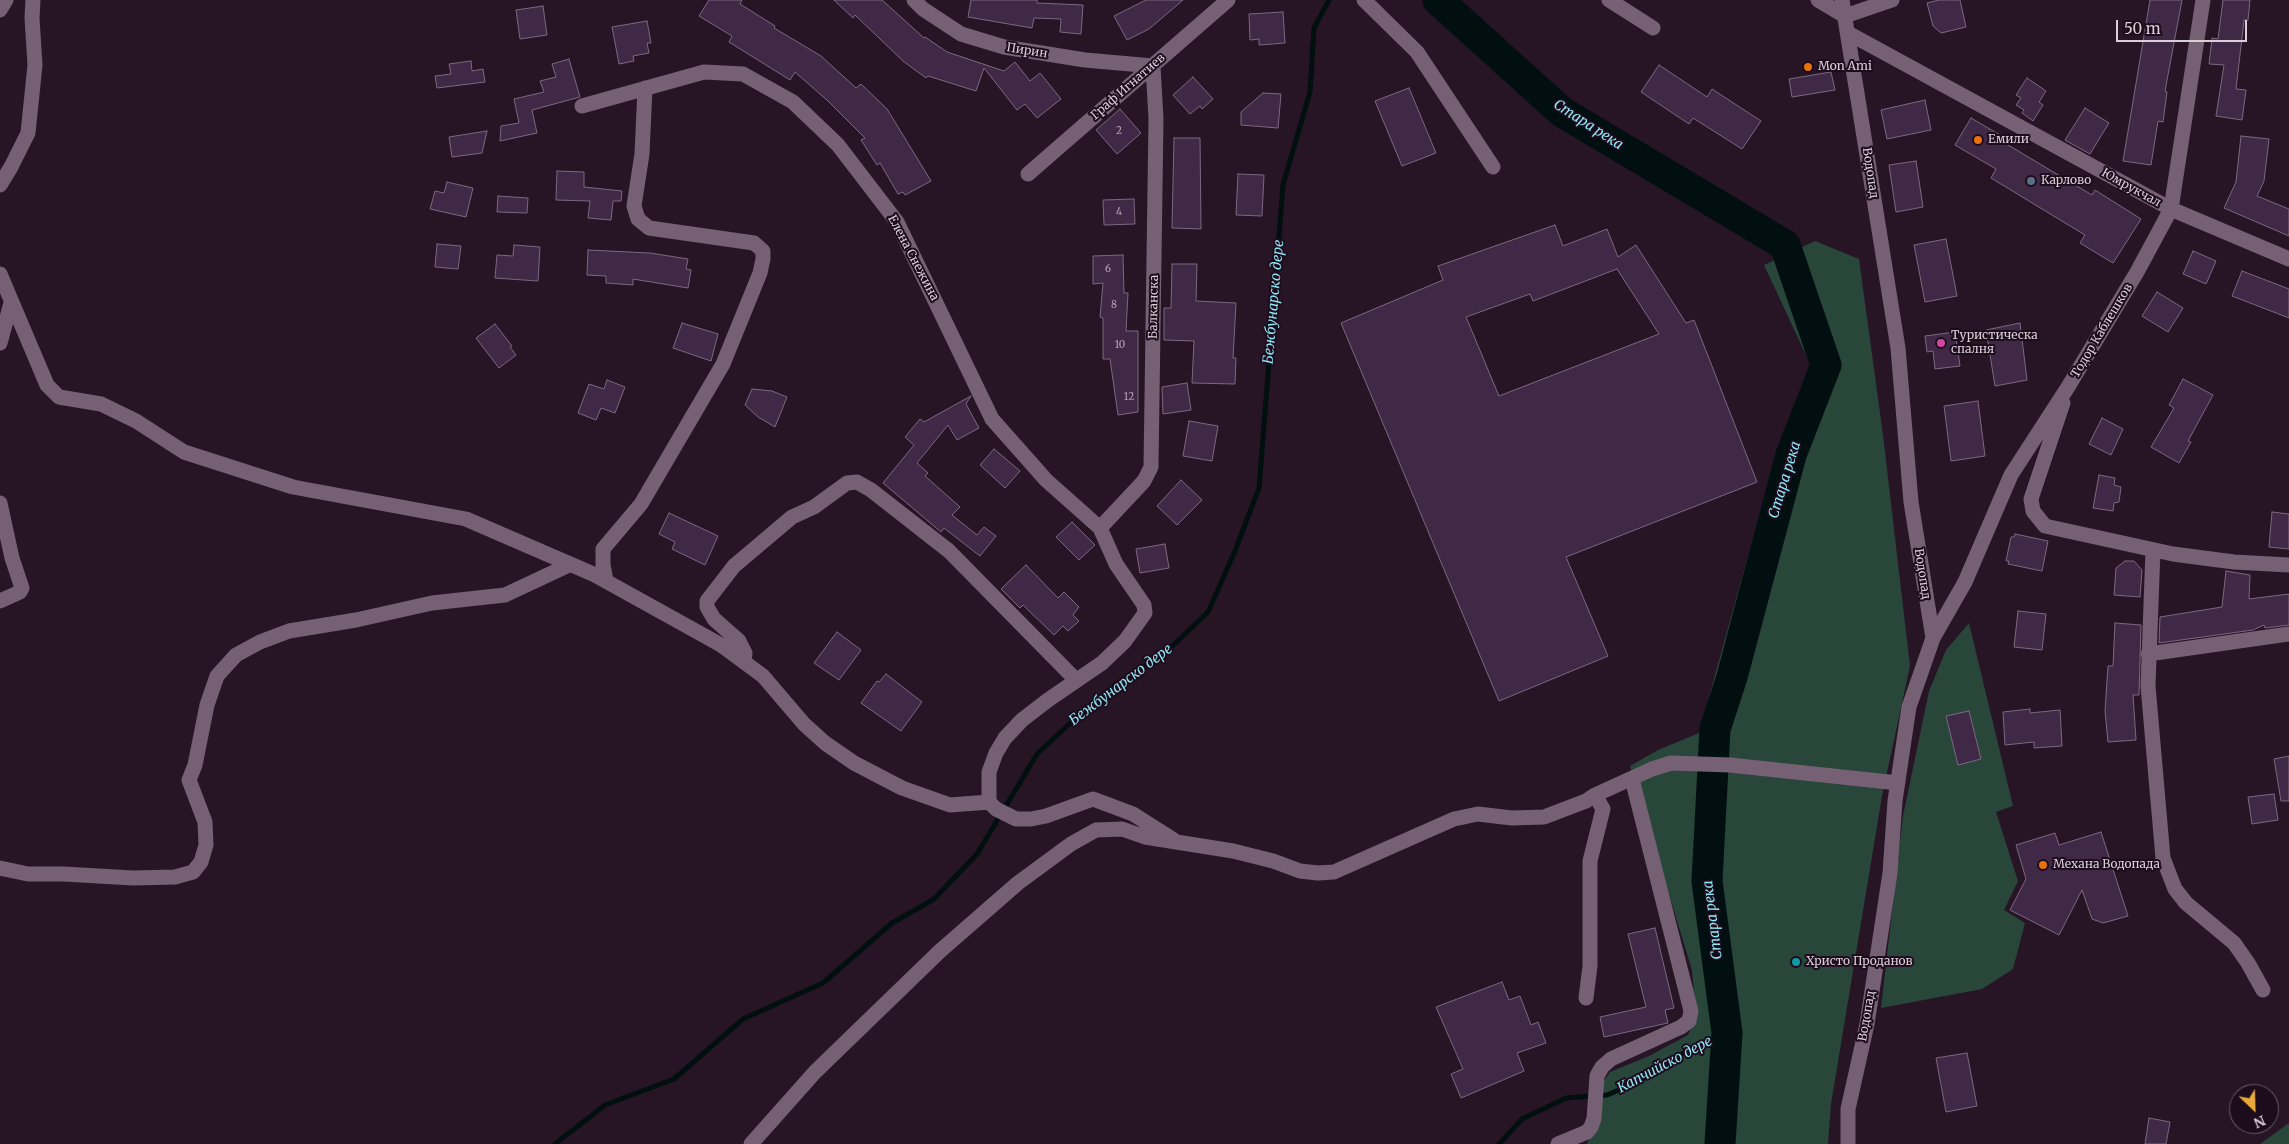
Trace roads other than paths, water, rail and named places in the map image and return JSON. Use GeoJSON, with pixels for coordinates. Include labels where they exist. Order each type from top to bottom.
{"type":"FeatureCollection","features":[{"type":"Feature","properties":{"kind":"street"},"geometry":{"type":"LineString","coordinates":[[0,10],[6,0]]}},
{"type":"Feature","properties":{"kind":"street"},"geometry":{"type":"LineString","coordinates":[[0,185],[28,133],[35,65],[32,18],[34,0]]}},
{"type":"Feature","properties":{"kind":"street","name":"Пирин"},"geometry":{"type":"LineString","coordinates":[[914,0],[923,9],[961,34],[1004,47],[1085,60],[1153,66]]}},
{"type":"Feature","properties":{"kind":"street","name":"Граф Игнатиев"},"geometry":{"type":"LineString","coordinates":[[1028,174],[1228,0]]}},
{"type":"Feature","properties":{"kind":"street"},"geometry":{"type":"LineString","coordinates":[[1364,0],[1417,52],[1493,167]]}},
{"type":"Feature","properties":{"kind":"street"},"geometry":{"type":"LineString","coordinates":[[1609,0],[1653,28]]}},
{"type":"Feature","properties":{"kind":"street"},"geometry":{"type":"LineString","coordinates":[[1818,0],[1845,16],[1892,0]]}},
{"type":"Feature","properties":{"kind":"street","name":"Водопад"},"geometry":{"type":"LineString","coordinates":[[1842,0],[1898,348],[1911,502],[1933,638],[1909,707],[1898,783],[1890,873],[1868,1024],[1848,1109],[1848,1144]]}},
{"type":"Feature","properties":{"kind":"street","name":"Тодор Каблешков"},"geometry":{"type":"LineString","coordinates":[[1933,638],[1965,582],[2011,474],[2068,387],[2137,272],[2171,209],[2203,0]]}},
{"type":"Feature","properties":{"kind":"street","name":"Юмрукчал"},"geometry":{"type":"LineString","coordinates":[[1848,33],[2171,209],[2289,259]]}},
{"type":"Feature","properties":{"kind":"street","name":"Балканска"},"geometry":{"type":"LineString","coordinates":[[1100,528],[1144,481],[1151,467],[1156,119],[1153,66]]}},
{"type":"Feature","properties":{"kind":"street","name":"Елена Снежина"},"geometry":{"type":"LineString","coordinates":[[582,106],[704,72],[744,74],[793,102],[838,145],[897,222],[992,419],[1046,480],[1100,528],[1116,564],[1144,606],[1145,613],[1142,620],[1125,640],[1102,663],[1076,680]]}},
{"type":"Feature","properties":{"kind":"street"},"geometry":{"type":"LineString","coordinates":[[606,581],[603,549],[611,537],[626,523],[641,504],[715,380],[760,273],[763,258],[763,251],[754,243],[649,228],[638,220],[634,206],[642,154],[645,88]]}},
{"type":"Feature","properties":{"kind":"street"},"geometry":{"type":"LineString","coordinates":[[0,274],[10,294],[11,303],[29,337],[47,385],[59,397],[101,404],[136,421],[184,452],[293,487],[466,519],[606,581],[721,645],[763,676],[804,724],[825,743],[854,763],[902,788],[950,805],[992,806],[1016,819],[1046,816],[1093,799],[1134,814],[1174,840]]}},
{"type":"Feature","properties":{"kind":"street"},"geometry":{"type":"LineString","coordinates":[[0,343],[11,303]]}},
{"type":"Feature","properties":{"kind":"street"},"geometry":{"type":"LineString","coordinates":[[2068,387],[2031,499],[2033,512],[2044,526],[2152,550],[2234,562],[2289,566]]}},
{"type":"Feature","properties":{"kind":"street"},"geometry":{"type":"LineString","coordinates":[[744,662],[745,653],[739,641],[714,619],[707,607],[707,601],[734,566],[792,517],[814,507],[847,483],[857,482],[879,496],[949,551],[1076,680],[1022,720],[1005,738],[996,753],[989,772],[992,806]]}},
{"type":"Feature","properties":{"kind":"street"},"geometry":{"type":"LineString","coordinates":[[0,503],[12,558],[22,588],[20,592],[0,601]]}},
{"type":"Feature","properties":{"kind":"street"},"geometry":{"type":"LineString","coordinates":[[2152,550],[2148,686],[2162,849],[2168,874],[2175,889],[2186,903],[2234,944],[2248,963],[2263,990]]}},
{"type":"Feature","properties":{"kind":"street"},"geometry":{"type":"LineString","coordinates":[[0,868],[28,874],[133,878],[175,877],[193,872],[201,862],[206,837],[205,822],[189,780],[195,765],[207,705],[217,676],[236,655],[260,642],[289,631],[356,620],[432,603],[505,595],[569,565]]}},
{"type":"Feature","properties":{"kind":"street"},"geometry":{"type":"LineString","coordinates":[[2148,654],[2289,634]]}},
{"type":"Feature","properties":{"kind":"street"},"geometry":{"type":"LineString","coordinates":[[751,1144],[815,1072],[940,951],[1018,883],[1071,844],[1096,830],[1122,829],[1145,837],[1174,840],[1199,847],[1233,850],[1274,861],[1300,871],[1318,873],[1334,872],[1454,819],[1478,814],[1512,818],[1544,816],[1586,801],[1652,769],[1671,763],[1730,765],[1898,783]]}},
{"type":"Feature","properties":{"kind":"street"},"geometry":{"type":"LineString","coordinates":[[1558,1144],[1577,1140],[1591,1127],[1594,1119],[1597,1076],[1602,1067],[1611,1059],[1681,1027],[1689,1021],[1691,1011],[1632,779]]}},
{"type":"Feature","properties":{"kind":"street"},"geometry":{"type":"LineString","coordinates":[[1586,998],[1590,966],[1590,861],[1603,809],[1595,795]]}},
{"type":"Feature","properties":{"kind":"waterway","name":"Бежбунарско дере"},"geometry":{"type":"LineString","coordinates":[[555,1144],[605,1105],[674,1079],[743,1019],[823,983],[892,923],[934,899],[977,854],[1037,754],[1081,713],[1118,683],[1165,653],[1208,612],[1235,551],[1259,488],[1283,185],[1310,92],[1314,28],[1329,0]]}},
{"type":"Feature","properties":{"kind":"waterway","name":"Стара река"},"geometry":{"type":"LineString","coordinates":[[1438,0],[1562,112],[1785,245],[1826,365],[1791,455],[1732,677],[1715,729],[1707,881],[1727,1033],[1720,1144]]}},
{"type":"Feature","properties":{"kind":"waterway","name":"Капчийско дере"},"geometry":{"type":"LineString","coordinates":[[1499,1144],[1522,1119],[1566,1098],[1607,1095],[1640,1081],[1675,1057],[1727,1033]]}},
{"type":"Feature","properties":{"kind":"place","name":"Mon Ami"},"geometry":{"type":"Point","coordinates":[1808,67]}},
{"type":"Feature","properties":{"kind":"place","name":"Емили"},"geometry":{"type":"Point","coordinates":[1978,140]}},
{"type":"Feature","properties":{"kind":"place","name":"Карлово"},"geometry":{"type":"Point","coordinates":[2031,181]}},
{"type":"Feature","properties":{"kind":"place","name":"Туристическа спалня"},"geometry":{"type":"Point","coordinates":[1941,343]}},
{"type":"Feature","properties":{"kind":"place","name":"Механа Водопада"},"geometry":{"type":"Point","coordinates":[2043,865]}},
{"type":"Feature","properties":{"kind":"place","name":"Христо Проданов"},"geometry":{"type":"Point","coordinates":[1796,962]}}]}
